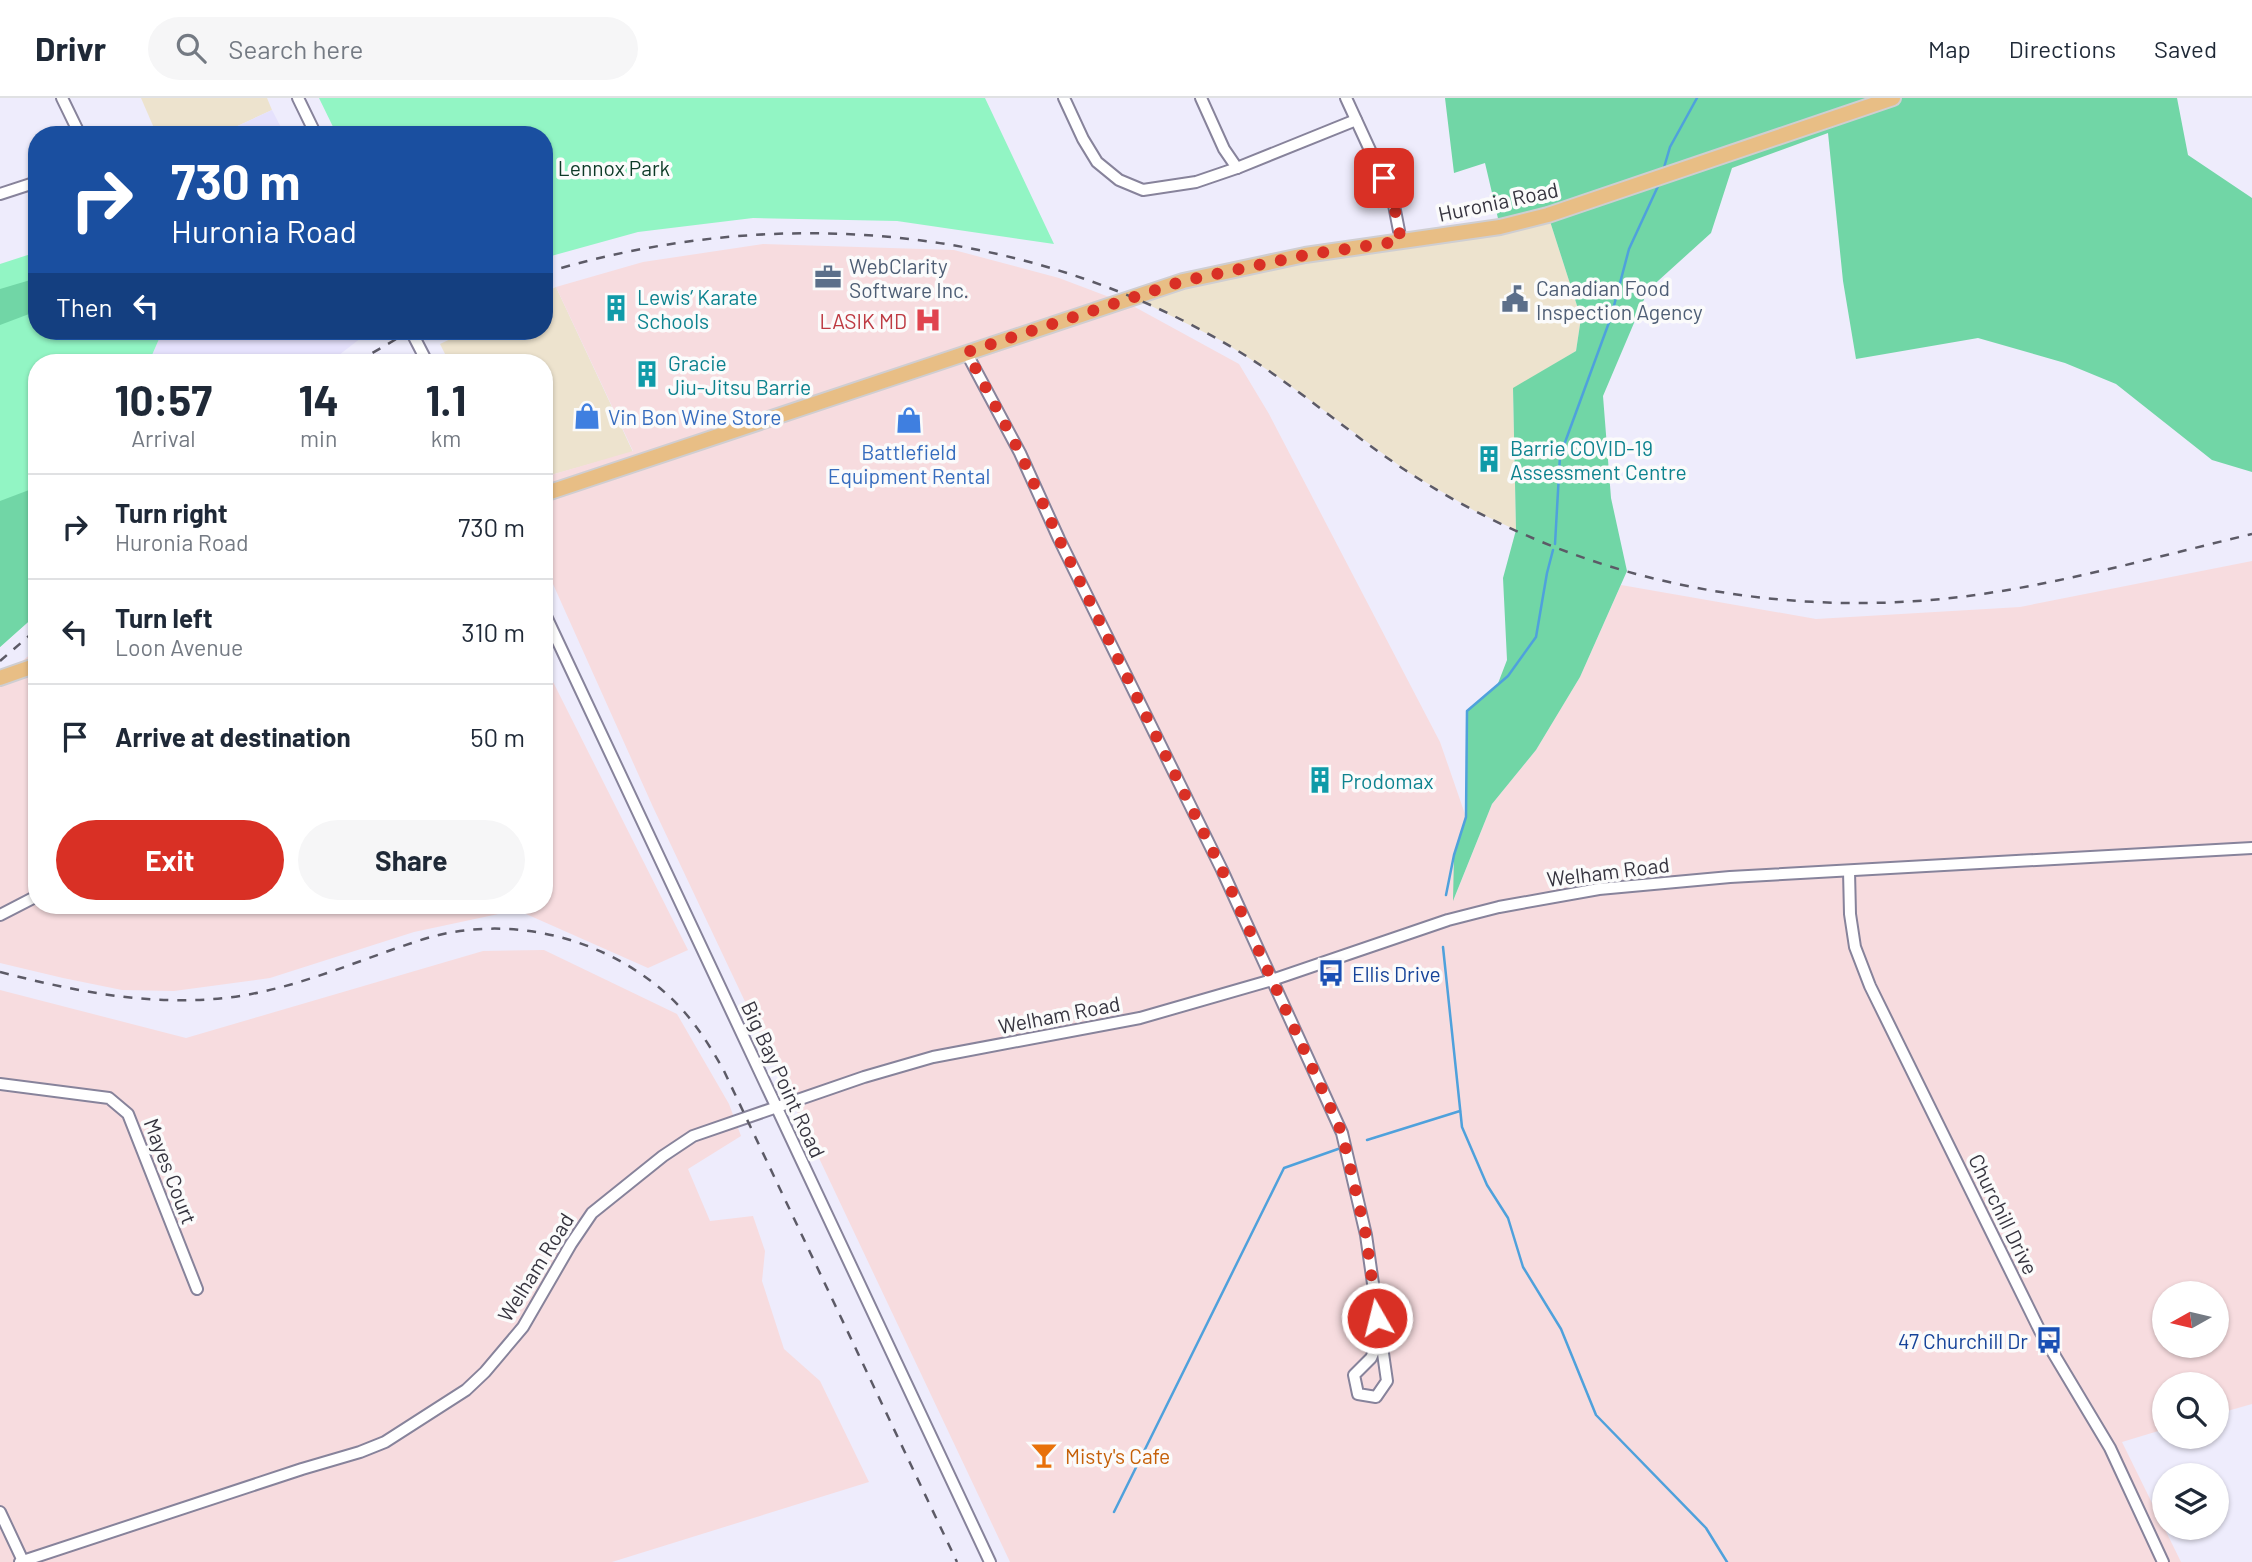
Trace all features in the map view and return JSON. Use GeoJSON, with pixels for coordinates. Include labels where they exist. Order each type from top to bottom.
{"type":"FeatureCollection","features":[{"type":"Feature","properties":{"kind":"main road","name":"Huronia Road"},"geometry":{"type":"LineString","coordinates":[[553,491],[1183,281],[1305,255],[1500,227],[1548,215],[1893,98]]}},
{"type":"Feature","properties":{"kind":"main road"},"geometry":{"type":"LineString","coordinates":[[0,678],[28,668]]}},
{"type":"Feature","properties":{"kind":"street"},"geometry":{"type":"LineString","coordinates":[[62,98],[76,126]]}},
{"type":"Feature","properties":{"kind":"street"},"geometry":{"type":"LineString","coordinates":[[298,98],[312,126]]}},
{"type":"Feature","properties":{"kind":"street"},"geometry":{"type":"LineString","coordinates":[[1064,98],[1097,162],[1119,180],[1143,190],[1196,182],[1356,120]]}},
{"type":"Feature","properties":{"kind":"street"},"geometry":{"type":"LineString","coordinates":[[1201,98],[1224,149],[1237,168]]}},
{"type":"Feature","properties":{"kind":"street"},"geometry":{"type":"LineString","coordinates":[[1346,98],[1393,200],[1401,241]]}},
{"type":"Feature","properties":{"kind":"street"},"geometry":{"type":"LineString","coordinates":[[0,194],[28,185]]}},
{"type":"Feature","properties":{"kind":"street"},"geometry":{"type":"LineString","coordinates":[[967,352],[1020,453],[1059,539],[1222,870],[1342,1133],[1366,1235],[1387,1381],[1376,1397],[1358,1394],[1354,1375],[1371,1359],[1380,1338]]}},
{"type":"Feature","properties":{"kind":"street","name":"Big Bay Point Road"},"geometry":{"type":"LineString","coordinates":[[553,631],[990,1562]]}},
{"type":"Feature","properties":{"kind":"street","name":"Welham Road"},"geometry":{"type":"LineString","coordinates":[[21,1561],[385,1442],[466,1390],[485,1372],[523,1327],[592,1213],[663,1157],[693,1136],[864,1077],[933,1057],[1139,1018],[1272,980],[1448,920],[1499,907],[1609,888],[1730,877],[2252,848]]}},
{"type":"Feature","properties":{"kind":"street","name":"Churchill Drive"},"geometry":{"type":"LineString","coordinates":[[1849,871],[1850,914],[1855,947],[1870,986],[2040,1331],[2110,1448],[2162,1562]]}},
{"type":"Feature","properties":{"kind":"street"},"geometry":{"type":"LineString","coordinates":[[0,915],[28,901]]}},
{"type":"Feature","properties":{"kind":"street","name":"Mayes Court"},"geometry":{"type":"LineString","coordinates":[[0,1084],[109,1098],[128,1114],[197,1289]]}},
{"type":"Feature","properties":{"kind":"street"},"geometry":{"type":"LineString","coordinates":[[0,1512],[21,1561]]}},
{"type":"Feature","properties":{"kind":"shaded area"},"geometry":{"type":"Polygon","coordinates":[[[141,98],[267,98],[272,110],[237,126],[153,126],[141,98]]]}},
{"type":"Feature","properties":{"kind":"shaded area"},"geometry":{"type":"Polygon","coordinates":[[[272,110],[280,126],[237,126],[272,110]]]}},
{"type":"Feature","properties":{"kind":"shaded area"},"geometry":{"type":"Polygon","coordinates":[[[1548,215],[1581,318],[1576,351],[1513,389],[1516,530],[1475,511],[1408,472],[1277,376],[1222,341],[1133,297],[1183,281],[1548,215]]]}},
{"type":"Feature","properties":{"kind":"shaded area"},"geometry":{"type":"Polygon","coordinates":[[[763,244],[954,250],[1059,278],[1133,306],[1239,364],[1269,414],[1440,742],[1466,817],[1454,855],[1454,899],[1492,804],[1536,750],[1580,677],[1621,585],[1816,619],[2020,607],[2252,561],[2252,1404],[2229,1411],[2229,1372],[2152,1372],[2152,1433],[2122,1442],[2152,1503],[2152,1540],[2170,1540],[2181,1562],[1010,1562],[653,807],[553,584],[553,474],[633,451],[556,287],[643,262],[763,244]]]}},
{"type":"Feature","properties":{"kind":"shaded area"},"geometry":{"type":"Polygon","coordinates":[[[556,287],[633,452],[553,474],[553,354],[445,354],[440,344],[448,340],[553,340],[553,288],[556,287]]]}},
{"type":"Feature","properties":{"kind":"shaded area"},"geometry":{"type":"Polygon","coordinates":[[[159,340],[358,340],[340,354],[152,354],[159,340]]]}},
{"type":"Feature","properties":{"kind":"shaded area"},"geometry":{"type":"Polygon","coordinates":[[[28,656],[28,914],[498,914],[414,932],[270,978],[174,991],[122,990],[0,963],[0,679],[28,656]]]}},
{"type":"Feature","properties":{"kind":"shaded area"},"geometry":{"type":"Polygon","coordinates":[[[553,682],[688,950],[648,968],[526,914],[553,914],[553,682]]]}},
{"type":"Feature","properties":{"kind":"shaded area"},"geometry":{"type":"Polygon","coordinates":[[[544,950],[677,1014],[729,1104],[741,1136],[688,1169],[710,1221],[753,1216],[765,1251],[762,1281],[784,1349],[820,1381],[869,1482],[612,1562],[0,1562],[0,990],[186,1038],[483,951],[544,950]]]}},
{"type":"Feature","properties":{"kind":"green space","name":"Lennox Park"},"geometry":{"type":"Polygon","coordinates":[[[319,98],[985,98],[1054,244],[897,221],[753,218],[638,232],[553,256],[553,126],[333,126],[319,98]]]}},
{"type":"Feature","properties":{"kind":"green space"},"geometry":{"type":"Polygon","coordinates":[[[1445,98],[2177,98],[2188,155],[2252,198],[2252,472],[2212,460],[2116,384],[2065,363],[1978,338],[1856,359],[1843,281],[1828,133],[1732,168],[1711,233],[1648,290],[1603,396],[1611,498],[1627,571],[1580,677],[1536,750],[1492,804],[1453,901],[1454,855],[1466,817],[1467,711],[1497,686],[1507,660],[1503,578],[1516,530],[1513,388],[1576,351],[1581,318],[1548,215],[1500,227],[1485,163],[1454,173],[1445,98]]]}},
{"type":"Feature","properties":{"kind":"green space"},"geometry":{"type":"Polygon","coordinates":[[[28,255],[28,340],[159,340],[152,354],[28,354],[28,622],[0,647],[0,264],[28,255]]]}},
{"type":"Feature","properties":{"kind":"green space"},"geometry":{"type":"Polygon","coordinates":[[[28,281],[28,314],[0,325],[0,289],[28,281]]]}},
{"type":"Feature","properties":{"kind":"green space"},"geometry":{"type":"Polygon","coordinates":[[[28,490],[28,622],[0,647],[0,501],[28,490]]]}},
{"type":"Feature","properties":{"kind":"waterway"},"geometry":{"type":"LineString","coordinates":[[1663,171],[1670,147],[1697,98]]}},
{"type":"Feature","properties":{"kind":"waterway"},"geometry":{"type":"LineString","coordinates":[[1555,544],[1560,456],[1611,317],[1629,249],[1659,184]]}},
{"type":"Feature","properties":{"kind":"waterway"},"geometry":{"type":"LineString","coordinates":[[1446,895],[1454,855],[1466,817],[1467,711],[1508,676],[1536,637],[1553,550]]}},
{"type":"Feature","properties":{"kind":"waterway"},"geometry":{"type":"LineString","coordinates":[[1443,947],[1462,1127],[1487,1185],[1508,1218],[1523,1267],[1561,1329],[1596,1415],[1706,1528],[1727,1562]]}},
{"type":"Feature","properties":{"kind":"waterway"},"geometry":{"type":"LineString","coordinates":[[1367,1140],[1460,1111]]}},
{"type":"Feature","properties":{"kind":"waterway"},"geometry":{"type":"LineString","coordinates":[[1114,1512],[1284,1168],[1338,1149]]}},
{"type":"Feature","properties":{"kind":"railway"},"geometry":{"type":"LineString","coordinates":[[553,271],[634,251],[725,237],[816,233],[907,239],[997,254],[1085,279],[1170,314],[1251,359],[1385,457],[1432,487],[1516,531],[1606,565],[1676,584],[1716,591],[1838,603],[1960,597],[2070,578],[2252,534]]}},
{"type":"Feature","properties":{"kind":"railway"},"geometry":{"type":"LineString","coordinates":[[371,354],[395,340]]}},
{"type":"Feature","properties":{"kind":"railway"},"geometry":{"type":"LineString","coordinates":[[0,661],[28,637]]}},
{"type":"Feature","properties":{"kind":"railway"},"geometry":{"type":"LineString","coordinates":[[0,972],[122,997],[215,999],[292,984],[424,939],[489,929],[522,930],[555,936],[617,959],[645,977],[679,1006],[700,1032],[724,1071],[957,1562]]}},
{"type":"Feature","properties":{"kind":"place","name":"WebClarity Software Inc."},"geometry":{"type":"Point","coordinates":[828,277]}},
{"type":"Feature","properties":{"kind":"place","name":"Canadian Food Inspection Agency"},"geometry":{"type":"Point","coordinates":[1515,299]}},
{"type":"Feature","properties":{"kind":"place","name":"Lewis’ Karate Schools"},"geometry":{"type":"Point","coordinates":[616,308]}},
{"type":"Feature","properties":{"kind":"place","name":"LASIK MD"},"geometry":{"type":"Point","coordinates":[928,320]}},
{"type":"Feature","properties":{"kind":"place","name":"Gracie Jiu-Jitsu Barrie"},"geometry":{"type":"Point","coordinates":[647,374]}},
{"type":"Feature","properties":{"kind":"place","name":"Vin Bon Wine Store"},"geometry":{"type":"Point","coordinates":[587,416]}},
{"type":"Feature","properties":{"kind":"place","name":"Battlefield Equipment Rental"},"geometry":{"type":"Point","coordinates":[909,420]}},
{"type":"Feature","properties":{"kind":"place","name":"Barrie COVID-19 Assessment Centre"},"geometry":{"type":"Point","coordinates":[1489,459]}},
{"type":"Feature","properties":{"kind":"place","name":"Prodomax"},"geometry":{"type":"Point","coordinates":[1320,780]}},
{"type":"Feature","properties":{"kind":"place","name":"Ellis Drive"},"geometry":{"type":"Point","coordinates":[1331,973]}},
{"type":"Feature","properties":{"kind":"place","name":"47 Churchill Dr"},"geometry":{"type":"Point","coordinates":[2049,1340]}},
{"type":"Feature","properties":{"kind":"place","name":"Misty's Cafe"},"geometry":{"type":"Point","coordinates":[1044,1455]}},
{"type":"Feature","properties":{"kind":"route"},"geometry":{"type":"LineString","coordinates":[[1377,1318],[1366,1235],[1342,1133],[1222,870],[1059,539],[1020,453],[967,352],[1183,281],[1305,255],[1401,241],[1393,200],[1384,178]]}}]}
